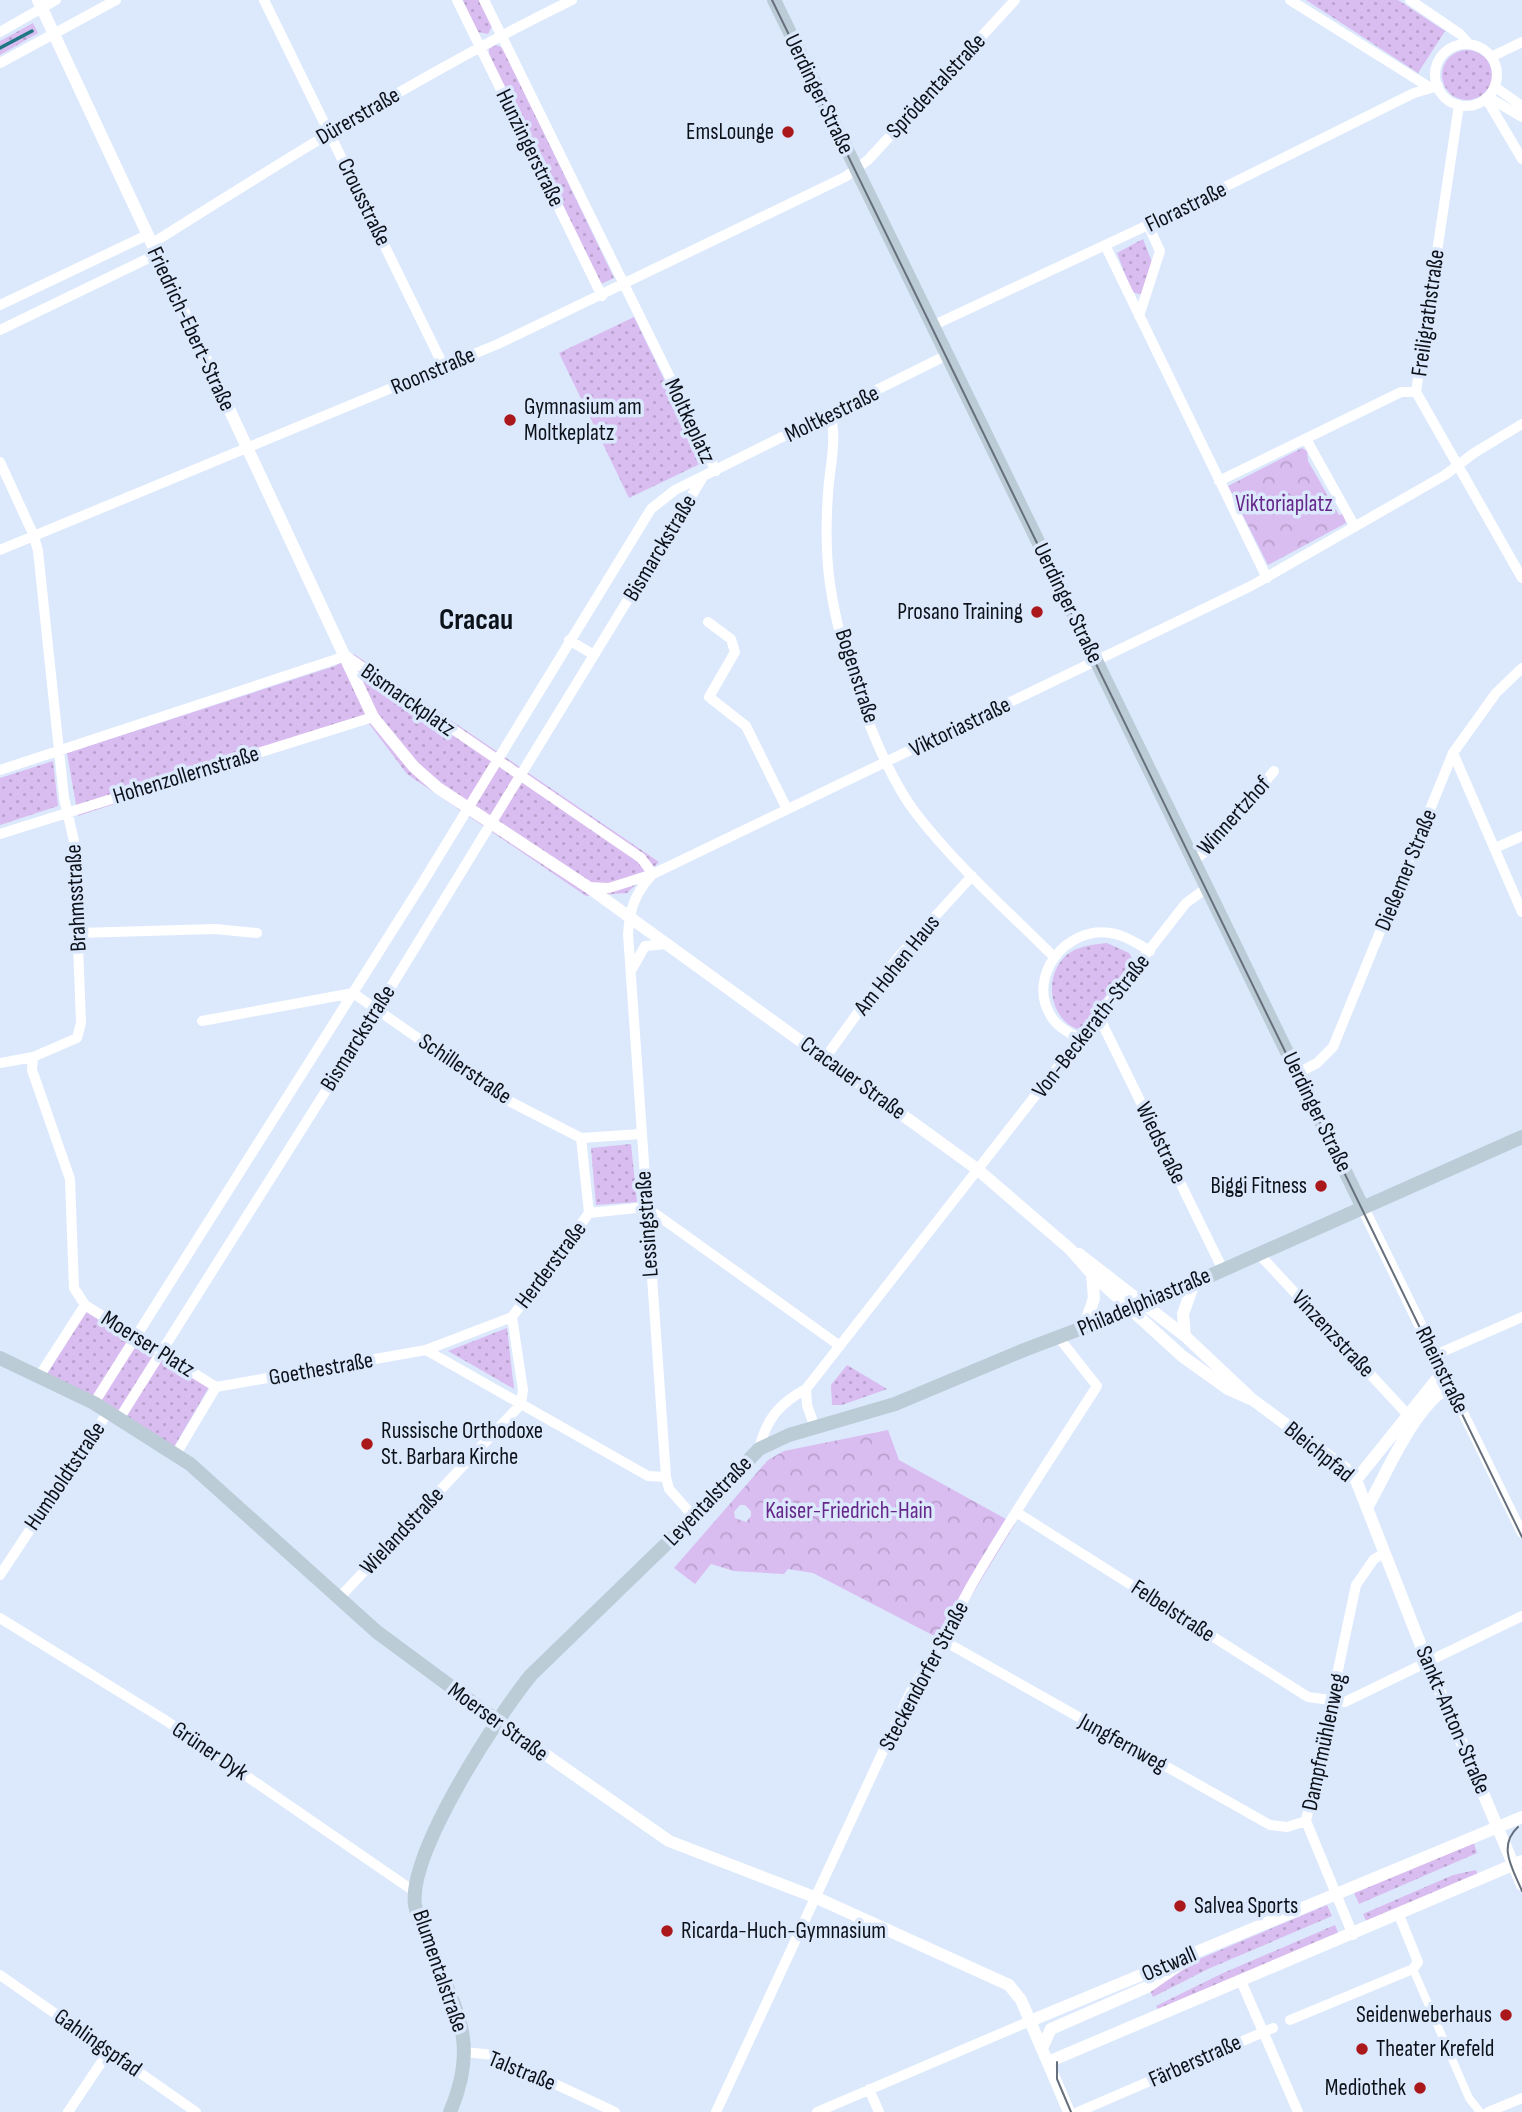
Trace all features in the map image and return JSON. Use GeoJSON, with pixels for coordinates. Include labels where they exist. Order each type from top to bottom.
{"type":"FeatureCollection","features":[{"type":"Feature","properties":{"kind":"main road","name":"Uerdinger Straße"},"geometry":{"type":"LineString","coordinates":[[774,0],[1362,1206]]}},
{"type":"Feature","properties":{"kind":"main road","name":"Philadelphiastraße"},"geometry":{"type":"LineString","coordinates":[[759,1448],[895,1404],[1146,1304],[1522,1137]]}},
{"type":"Feature","properties":{"kind":"main road","name":"Moerser Straße"},"geometry":{"type":"LineString","coordinates":[[0,1358],[94,1403],[176,1454],[219,1488],[402,1653],[496,1720]]}},
{"type":"Feature","properties":{"kind":"main road","name":"Leyentalstraße"},"geometry":{"type":"LineString","coordinates":[[496,1720],[531,1675],[694,1517],[759,1448]]}},
{"type":"Feature","properties":{"kind":"main road","name":"Blumentalstraße"},"geometry":{"type":"LineString","coordinates":[[450,2112],[464,2076],[466,2052],[460,2021],[418,1919],[415,1892],[424,1857],[496,1720]]}},
{"type":"Feature","properties":{"kind":"street"},"geometry":{"type":"LineString","coordinates":[[0,32],[40,4],[56,0]]}},
{"type":"Feature","properties":{"kind":"street"},"geometry":{"type":"LineString","coordinates":[[0,63],[116,0]]}},
{"type":"Feature","properties":{"kind":"street","name":"Crousstraße"},"geometry":{"type":"LineString","coordinates":[[264,0],[444,367]]}},
{"type":"Feature","properties":{"kind":"street","name":"Hunzingerstraße"},"geometry":{"type":"LineString","coordinates":[[457,0],[602,296]]}},
{"type":"Feature","properties":{"kind":"street","name":"Hunzingerstraße"},"geometry":{"type":"LineString","coordinates":[[484,0],[624,286]]}},
{"type":"Feature","properties":{"kind":"street","name":"Dürerstraße"},"geometry":{"type":"LineString","coordinates":[[0,330],[151,245],[329,132],[480,45],[572,0]]}},
{"type":"Feature","properties":{"kind":"street","name":"Sprödentalstraße"},"geometry":{"type":"LineString","coordinates":[[856,170],[1015,0]]}},
{"type":"Feature","properties":{"kind":"street"},"geometry":{"type":"LineString","coordinates":[[1290,0],[1433,86],[1458,105],[1468,106],[1487,98],[1495,87],[1497,71],[1491,57],[1410,0]]}},
{"type":"Feature","properties":{"kind":"street","name":"Friedrich-Ebert-Straße"},"geometry":{"type":"LineString","coordinates":[[40,4],[56,33],[151,245],[346,656]]}},
{"type":"Feature","properties":{"kind":"street"},"geometry":{"type":"LineString","coordinates":[[1491,57],[1522,42]]}},
{"type":"Feature","properties":{"kind":"street"},"geometry":{"type":"LineString","coordinates":[[1433,86],[1437,65],[1442,56],[1459,45],[1469,44]]}},
{"type":"Feature","properties":{"kind":"street","name":"Florastraße"},"geometry":{"type":"LineString","coordinates":[[932,326],[1148,225],[1433,86]]}},
{"type":"Feature","properties":{"kind":"street"},"geometry":{"type":"LineString","coordinates":[[1495,87],[1522,106]]}},
{"type":"Feature","properties":{"kind":"street"},"geometry":{"type":"LineString","coordinates":[[1487,98],[1522,117]]}},
{"type":"Feature","properties":{"kind":"street"},"geometry":{"type":"LineString","coordinates":[[1487,98],[1522,159]]}},
{"type":"Feature","properties":{"kind":"street","name":"Freiligrathstraße"},"geometry":{"type":"LineString","coordinates":[[1458,105],[1416,392],[1522,578]]}},
{"type":"Feature","properties":{"kind":"street","name":"Roonstraße"},"geometry":{"type":"LineString","coordinates":[[0,550],[444,367],[624,286],[856,170]]}},
{"type":"Feature","properties":{"kind":"street"},"geometry":{"type":"LineString","coordinates":[[1139,316],[1160,251],[1148,225]]}},
{"type":"Feature","properties":{"kind":"street","name":"Dürerstraße"},"geometry":{"type":"LineString","coordinates":[[0,305],[151,245]]}},
{"type":"Feature","properties":{"kind":"street"},"geometry":{"type":"LineString","coordinates":[[1105,245],[1267,578],[1522,424]]}},
{"type":"Feature","properties":{"kind":"street","name":"Moltkeplatz"},"geometry":{"type":"LineString","coordinates":[[624,286],[716,471],[665,495],[639,527]]}},
{"type":"Feature","properties":{"kind":"street","name":"Moltkestraße"},"geometry":{"type":"LineString","coordinates":[[716,471],[947,355]]}},
{"type":"Feature","properties":{"kind":"street"},"geometry":{"type":"LineString","coordinates":[[1219,481],[1401,392],[1416,392]]}},
{"type":"Feature","properties":{"kind":"street","name":"Bogenstraße"},"geometry":{"type":"LineString","coordinates":[[830,415],[833,429],[827,497],[830,583],[857,688],[888,763],[916,814],[972,876],[1054,957]]}},
{"type":"Feature","properties":{"kind":"street"},"geometry":{"type":"LineString","coordinates":[[1306,439],[1355,527]]}},
{"type":"Feature","properties":{"kind":"street","name":"Brahmsstraße"},"geometry":{"type":"LineString","coordinates":[[0,462],[34,536],[58,751],[66,812],[74,841],[81,1024],[77,1038],[33,1057]]}},
{"type":"Feature","properties":{"kind":"street","name":"Bismarckstraße"},"geometry":{"type":"LineString","coordinates":[[114,1416],[162,1352],[703,477]]}},
{"type":"Feature","properties":{"kind":"street","name":"Bismarckstraße"},"geometry":{"type":"LineString","coordinates":[[94,1403],[498,762],[639,527]]}},
{"type":"Feature","properties":{"kind":"street","name":"Viktoriastraße"},"geometry":{"type":"LineString","coordinates":[[588,887],[609,888],[653,874],[1267,578]]}},
{"type":"Feature","properties":{"kind":"street"},"geometry":{"type":"LineString","coordinates":[[708,622],[731,639],[735,652],[709,697],[746,726],[788,809]]}},
{"type":"Feature","properties":{"kind":"street"},"geometry":{"type":"LineString","coordinates":[[569,640],[594,655]]}},
{"type":"Feature","properties":{"kind":"street"},"geometry":{"type":"LineString","coordinates":[[0,771],[346,656]]}},
{"type":"Feature","properties":{"kind":"street","name":"Bismarckplatz"},"geometry":{"type":"LineString","coordinates":[[346,656],[373,717],[414,767],[468,808],[629,917]]}},
{"type":"Feature","properties":{"kind":"street","name":"Bismarckplatz"},"geometry":{"type":"LineString","coordinates":[[346,656],[641,858],[653,874]]}},
{"type":"Feature","properties":{"kind":"street","name":"Dießemer Straße"},"geometry":{"type":"LineString","coordinates":[[1298,1073],[1317,1063],[1333,1047],[1453,752],[1496,693],[1522,668]]}},
{"type":"Feature","properties":{"kind":"street","name":"Hohenzollernstraße"},"geometry":{"type":"LineString","coordinates":[[0,834],[373,717]]}},
{"type":"Feature","properties":{"kind":"street"},"geometry":{"type":"LineString","coordinates":[[1453,752],[1522,912]]}},
{"type":"Feature","properties":{"kind":"street","name":"Winnertzhof"},"geometry":{"type":"LineString","coordinates":[[1194,860],[1209,850],[1274,771]]}},
{"type":"Feature","properties":{"kind":"street"},"geometry":{"type":"LineString","coordinates":[[1495,848],[1522,836]]}},
{"type":"Feature","properties":{"kind":"street"},"geometry":{"type":"LineString","coordinates":[[629,917],[638,890],[653,874]]}},
{"type":"Feature","properties":{"kind":"street","name":"Am Hohen Haus"},"geometry":{"type":"LineString","coordinates":[[825,1058],[899,956],[972,876]]}},
{"type":"Feature","properties":{"kind":"street","name":"Von-Beckerath-Straße"},"geometry":{"type":"LineString","coordinates":[[977,1169],[1186,903],[1208,887]]}},
{"type":"Feature","properties":{"kind":"street","name":"Cracauer Straße"},"geometry":{"type":"LineString","coordinates":[[629,917],[977,1169],[1070,1249],[1130,1310]]}},
{"type":"Feature","properties":{"kind":"street","name":"Lessingstraße"},"geometry":{"type":"LineString","coordinates":[[629,917],[640,1134],[666,1477]]}},
{"type":"Feature","properties":{"kind":"street"},"geometry":{"type":"LineString","coordinates":[[78,933],[215,929],[257,933]]}},
{"type":"Feature","properties":{"kind":"street"},"geometry":{"type":"LineString","coordinates":[[1081,1040],[1062,1028],[1050,1016],[1043,995],[1046,973],[1054,957],[1073,940],[1109,932],[1150,951]]}},
{"type":"Feature","properties":{"kind":"street"},"geometry":{"type":"LineString","coordinates":[[630,972],[645,946],[667,944]]}},
{"type":"Feature","properties":{"kind":"street","name":"Bismarckstraße"},"geometry":{"type":"LineString","coordinates":[[202,1021],[353,993]]}},
{"type":"Feature","properties":{"kind":"street","name":"Schillerstraße"},"geometry":{"type":"LineString","coordinates":[[353,993],[507,1100],[582,1138]]}},
{"type":"Feature","properties":{"kind":"street","name":"Wiedstraße"},"geometry":{"type":"LineString","coordinates":[[1099,1017],[1223,1270]]}},
{"type":"Feature","properties":{"kind":"street"},"geometry":{"type":"LineString","coordinates":[[0,1063],[33,1057],[32,1070],[70,1179],[75,1288],[85,1305]]}},
{"type":"Feature","properties":{"kind":"street"},"geometry":{"type":"LineString","coordinates":[[640,1134],[582,1138],[589,1213],[646,1207],[840,1346]]}},
{"type":"Feature","properties":{"kind":"street","name":"Leyentalstraße"},"geometry":{"type":"LineString","coordinates":[[759,1448],[765,1425],[783,1403],[806,1389],[977,1169]]}},
{"type":"Feature","properties":{"kind":"street","name":"Rheinstraße"},"geometry":{"type":"LineString","coordinates":[[1362,1206],[1522,1533]]}},
{"type":"Feature","properties":{"kind":"street","name":"Herderstraße"},"geometry":{"type":"LineString","coordinates":[[512,1317],[589,1213]]}},
{"type":"Feature","properties":{"kind":"street","name":"Cracauer Straße"},"geometry":{"type":"LineString","coordinates":[[1070,1249],[1098,1266],[1146,1304]]}},
{"type":"Feature","properties":{"kind":"street","name":"Vinzenzstraße"},"geometry":{"type":"LineString","coordinates":[[1258,1253],[1408,1415]]}},
{"type":"Feature","properties":{"kind":"street"},"geometry":{"type":"LineString","coordinates":[[1084,1328],[1094,1298],[1092,1274]]}},
{"type":"Feature","properties":{"kind":"street"},"geometry":{"type":"LineString","coordinates":[[1185,1336],[1184,1314],[1194,1283]]}},
{"type":"Feature","properties":{"kind":"street","name":"Bleichpfad"},"geometry":{"type":"LineString","coordinates":[[1146,1304],[1185,1336],[1253,1400],[1345,1468],[1356,1480],[1368,1506],[1383,1554]]}},
{"type":"Feature","properties":{"kind":"street","name":"Moerser Platz"},"geometry":{"type":"LineString","coordinates":[[40,1375],[85,1305],[216,1387],[176,1454]]}},
{"type":"Feature","properties":{"kind":"street","name":"Bleichpfad"},"geometry":{"type":"LineString","coordinates":[[1130,1310],[1210,1377],[1253,1400]]}},
{"type":"Feature","properties":{"kind":"street"},"geometry":{"type":"LineString","coordinates":[[512,1317],[523,1390],[521,1404]]}},
{"type":"Feature","properties":{"kind":"street","name":"Goethestraße"},"geometry":{"type":"LineString","coordinates":[[216,1387],[426,1350],[512,1317]]}},
{"type":"Feature","properties":{"kind":"street"},"geometry":{"type":"LineString","coordinates":[[1435,1355],[1522,1317]]}},
{"type":"Feature","properties":{"kind":"street","name":"Steckendorfer Straße"},"geometry":{"type":"LineString","coordinates":[[716,2112],[910,1693],[944,1642],[971,1587],[1016,1512],[1097,1386],[1059,1338]]}},
{"type":"Feature","properties":{"kind":"street"},"geometry":{"type":"LineString","coordinates":[[426,1350],[648,1476],[666,1477],[669,1489],[694,1517]]}},
{"type":"Feature","properties":{"kind":"street"},"geometry":{"type":"LineString","coordinates":[[1356,1480],[1437,1378],[1447,1380],[1409,1432],[1368,1506]]}},
{"type":"Feature","properties":{"kind":"street"},"geometry":{"type":"LineString","coordinates":[[806,1389],[815,1428]]}},
{"type":"Feature","properties":{"kind":"street","name":"Wielandstraße"},"geometry":{"type":"LineString","coordinates":[[340,1597],[521,1404]]}},
{"type":"Feature","properties":{"kind":"street","name":"Humboldtstraße"},"geometry":{"type":"LineString","coordinates":[[0,1575],[114,1416]]}},
{"type":"Feature","properties":{"kind":"street","name":"Felbelstraße"},"geometry":{"type":"LineString","coordinates":[[1016,1512],[1308,1697],[1333,1702]]}},
{"type":"Feature","properties":{"kind":"street","name":"Sankt-Anton-Straße"},"geometry":{"type":"LineString","coordinates":[[1383,1554],[1498,1827],[1518,1863],[1522,1885]]}},
{"type":"Feature","properties":{"kind":"street","name":"Dampfmühlenweg"},"geometry":{"type":"LineString","coordinates":[[1353,1935],[1307,1821],[1356,1584],[1374,1559],[1383,1554]]}},
{"type":"Feature","properties":{"kind":"street"},"geometry":{"type":"LineString","coordinates":[[1333,1702],[1345,1702],[1522,1616]]}},
{"type":"Feature","properties":{"kind":"street","name":"Grüner Dyk"},"geometry":{"type":"LineString","coordinates":[[0,1618],[165,1720],[415,1892]]}},
{"type":"Feature","properties":{"kind":"street","name":"Jungfernweg"},"geometry":{"type":"LineString","coordinates":[[944,1642],[1270,1825],[1287,1827],[1307,1821]]}},
{"type":"Feature","properties":{"kind":"street","name":"Moerser Straße"},"geometry":{"type":"LineString","coordinates":[[496,1720],[668,1841],[817,1898],[1003,1982],[1018,1994],[1069,2112]]}},
{"type":"Feature","properties":{"kind":"street","name":"Ostwall"},"geometry":{"type":"LineString","coordinates":[[817,2112],[1522,1817]]}},
{"type":"Feature","properties":{"kind":"street","name":"Ostwall"},"geometry":{"type":"LineString","coordinates":[[1048,2062],[1518,1863]]}},
{"type":"Feature","properties":{"kind":"street"},"geometry":{"type":"LineString","coordinates":[[1290,2020],[1413,1969],[1418,1962],[1399,1915]]}},
{"type":"Feature","properties":{"kind":"street"},"geometry":{"type":"LineString","coordinates":[[1042,2048],[1051,2029],[1155,1983],[1190,1955]]}},
{"type":"Feature","properties":{"kind":"street"},"geometry":{"type":"LineString","coordinates":[[1413,1969],[1469,2098],[1480,2112]]}},
{"type":"Feature","properties":{"kind":"street","name":"Gahlingspfad"},"geometry":{"type":"LineString","coordinates":[[0,1975],[196,2112]]}},
{"type":"Feature","properties":{"kind":"street"},"geometry":{"type":"LineString","coordinates":[[1241,1981],[1268,2030],[1298,2112]]}},
{"type":"Feature","properties":{"kind":"street","name":"Färberstraße"},"geometry":{"type":"LineString","coordinates":[[1078,2112],[1268,2030]]}},
{"type":"Feature","properties":{"kind":"street"},"geometry":{"type":"LineString","coordinates":[[68,2112],[109,2051]]}},
{"type":"Feature","properties":{"kind":"street","name":"Talstraße"},"geometry":{"type":"LineString","coordinates":[[466,2052],[493,2055],[615,2112]]}},
{"type":"Feature","properties":{"kind":"street"},"geometry":{"type":"LineString","coordinates":[[869,2089],[879,2112]]}},
{"type":"Feature","properties":{"kind":"street"},"geometry":{"type":"LineString","coordinates":[[1488,2112],[1522,2098]]}},
{"type":"Feature","properties":{"kind":"green space"},"geometry":{"type":"Polygon","coordinates":[[[462,0],[479,0],[492,26],[488,34],[478,32],[462,0]]]}},
{"type":"Feature","properties":{"kind":"green space"},"geometry":{"type":"Polygon","coordinates":[[[1306,0],[1398,0],[1445,31],[1418,73],[1306,0]]]}},
{"type":"Feature","properties":{"kind":"green space"},"geometry":{"type":"Polygon","coordinates":[[[33,23],[38,33],[0,55],[0,41],[33,23]]]}},
{"type":"Feature","properties":{"kind":"green space"},"geometry":{"type":"Polygon","coordinates":[[[496,45],[503,48],[614,278],[601,284],[489,55],[489,49],[496,45]]]}},
{"type":"Feature","properties":{"kind":"green space"},"geometry":{"type":"Polygon","coordinates":[[[1467,50],[1485,57],[1492,75],[1485,93],[1467,100],[1449,93],[1442,75],[1449,57],[1467,50]]]}},
{"type":"Feature","properties":{"kind":"green space"},"geometry":{"type":"Polygon","coordinates":[[[1143,239],[1152,262],[1143,295],[1132,292],[1117,253],[1143,239]]]}},
{"type":"Feature","properties":{"kind":"green space"},"geometry":{"type":"Polygon","coordinates":[[[634,317],[704,462],[629,498],[559,353],[634,317]]]}},
{"type":"Feature","properties":{"kind":"green space","name":"Viktoriaplatz"},"geometry":{"type":"Polygon","coordinates":[[[1302,448],[1307,451],[1308,461],[1339,515],[1343,514],[1346,523],[1268,565],[1228,486],[1302,448]]]}},
{"type":"Feature","properties":{"kind":"green space"},"geometry":{"type":"Polygon","coordinates":[[[354,654],[659,862],[627,893],[586,896],[407,774],[367,721],[78,816],[67,753],[335,666],[354,654]]]}},
{"type":"Feature","properties":{"kind":"green space"},"geometry":{"type":"Polygon","coordinates":[[[53,761],[58,806],[0,825],[0,778],[53,761]]]}},
{"type":"Feature","properties":{"kind":"green space"},"geometry":{"type":"Polygon","coordinates":[[[1107,943],[1129,953],[1133,960],[1083,1026],[1077,1029],[1061,1017],[1056,1008],[1052,988],[1056,969],[1071,952],[1107,943]]]}},
{"type":"Feature","properties":{"kind":"green space"},"geometry":{"type":"Polygon","coordinates":[[[631,1144],[637,1202],[596,1205],[591,1148],[631,1144]]]}},
{"type":"Feature","properties":{"kind":"green space"},"geometry":{"type":"Polygon","coordinates":[[[86,1312],[209,1387],[174,1447],[47,1374],[86,1312]]]}},
{"type":"Feature","properties":{"kind":"green space"},"geometry":{"type":"Polygon","coordinates":[[[507,1328],[514,1389],[448,1351],[507,1328]]]}},
{"type":"Feature","properties":{"kind":"green space"},"geometry":{"type":"Polygon","coordinates":[[[847,1365],[887,1389],[842,1405],[832,1405],[831,1385],[847,1365]]]}},
{"type":"Feature","properties":{"kind":"green space","name":"Kaiser-Friedrich-Hain"},"geometry":{"type":"Polygon","coordinates":[[[888,1430],[899,1460],[1015,1524],[944,1641],[813,1573],[788,1569],[784,1574],[734,1571],[711,1564],[695,1584],[674,1568],[768,1460],[784,1451],[888,1430]],[[740,1505],[734,1512],[735,1518],[746,1522],[751,1511],[745,1505],[740,1505]]]}},
{"type":"Feature","properties":{"kind":"green space"},"geometry":{"type":"Polygon","coordinates":[[[1474,1843],[1477,1853],[1359,1904],[1354,1893],[1474,1843]]]}},
{"type":"Feature","properties":{"kind":"green space"},"geometry":{"type":"Polygon","coordinates":[[[1476,1870],[1478,1876],[1367,1923],[1363,1914],[1453,1875],[1476,1870]]]}},
{"type":"Feature","properties":{"kind":"green space"},"geometry":{"type":"Polygon","coordinates":[[[1327,1905],[1332,1916],[1208,1969],[1153,1997],[1150,1990],[1197,1960],[1327,1905]]]}},
{"type":"Feature","properties":{"kind":"green space"},"geometry":{"type":"Polygon","coordinates":[[[1335,1925],[1339,1935],[1159,2011],[1156,2006],[1221,1974],[1335,1925]]]}},
{"type":"Feature","properties":{"kind":"waterway"},"geometry":{"type":"LineString","coordinates":[[0,48],[32,31]]}},
{"type":"Feature","properties":{"kind":"tram line"},"geometry":{"type":"LineString","coordinates":[[772,0],[1522,1537]]}},
{"type":"Feature","properties":{"kind":"tram line"},"geometry":{"type":"LineString","coordinates":[[1518,1827],[1508,1842],[1508,1850],[1511,1866],[1522,1891]]}},
{"type":"Feature","properties":{"kind":"tram line"},"geometry":{"type":"LineString","coordinates":[[1057,2062],[1057,2079],[1071,2112]]}},
{"type":"Feature","properties":{"kind":"place","name":"EmsLounge"},"geometry":{"type":"Point","coordinates":[788,132]}},
{"type":"Feature","properties":{"kind":"place","name":"Gymnasium am Moltkeplatz"},"geometry":{"type":"Point","coordinates":[510,420]}},
{"type":"Feature","properties":{"kind":"place","name":"Prosano Training"},"geometry":{"type":"Point","coordinates":[1037,612]}},
{"type":"Feature","properties":{"kind":"place","name":"Biggi Fitness"},"geometry":{"type":"Point","coordinates":[1321,1186]}},
{"type":"Feature","properties":{"kind":"place","name":"Russische Orthodoxe St. Barbara Kirche"},"geometry":{"type":"Point","coordinates":[367,1444]}},
{"type":"Feature","properties":{"kind":"place","name":"Salvea Sports"},"geometry":{"type":"Point","coordinates":[1180,1906]}},
{"type":"Feature","properties":{"kind":"place","name":"Ricarda-Huch-Gymnasium"},"geometry":{"type":"Point","coordinates":[667,1931]}},
{"type":"Feature","properties":{"kind":"place","name":"Seidenweberhaus"},"geometry":{"type":"Point","coordinates":[1506,2015]}},
{"type":"Feature","properties":{"kind":"place","name":"Theater Krefeld"},"geometry":{"type":"Point","coordinates":[1362,2049]}},
{"type":"Feature","properties":{"kind":"place","name":"Mediothek"},"geometry":{"type":"Point","coordinates":[1420,2088]}},
{"type":"Feature","properties":{"kind":"district","name":"Cracau"},"geometry":{"type":"Point","coordinates":[476,620]}}]}
